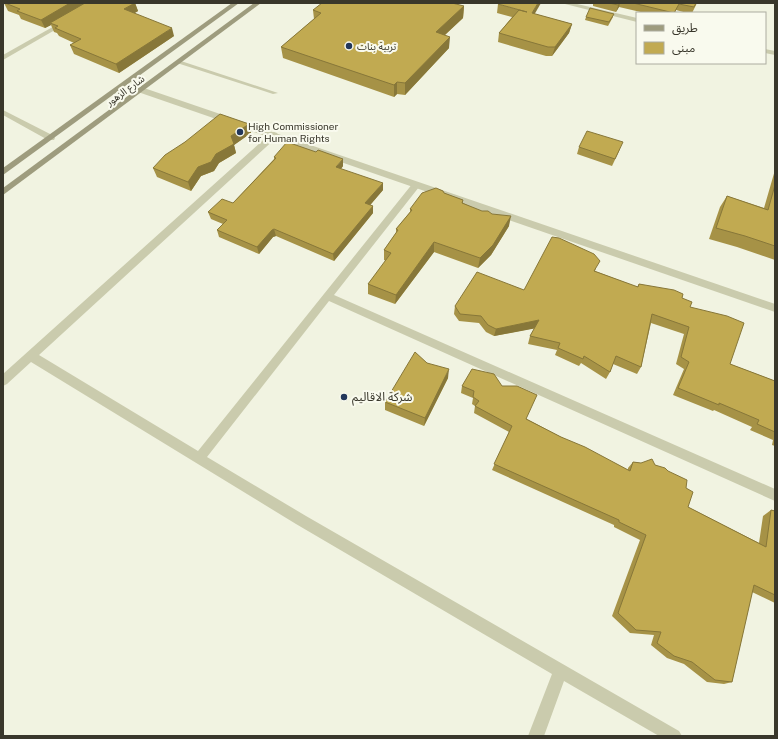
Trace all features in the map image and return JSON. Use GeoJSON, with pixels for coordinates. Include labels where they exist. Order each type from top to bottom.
{"type":"FeatureCollection","features":[{"type":"Feature","properties":{"kind":"main road","name":"شارع الزهور"},"geometry":{"type":"LineString","coordinates":[[3,172],[236,3]]}},
{"type":"Feature","properties":{"kind":"main road","name":"شارع الزهور"},"geometry":{"type":"LineString","coordinates":[[3,192],[258,3]]}},
{"type":"Feature","properties":{"kind":"street"},"geometry":{"type":"LineString","coordinates":[[564,3],[636,20]]}},
{"type":"Feature","properties":{"kind":"street"},"geometry":{"type":"LineString","coordinates":[[3,58],[70,19]]}},
{"type":"Feature","properties":{"kind":"street"},"geometry":{"type":"LineString","coordinates":[[142,90],[775,308]]}},
{"type":"Feature","properties":{"kind":"street"},"geometry":{"type":"LineString","coordinates":[[3,112],[51,138]]}},
{"type":"Feature","properties":{"kind":"street"},"geometry":{"type":"LineString","coordinates":[[3,381],[274,136]]}},
{"type":"Feature","properties":{"kind":"street"},"geometry":{"type":"LineString","coordinates":[[199,458],[326,296],[416,185]]}},
{"type":"Feature","properties":{"kind":"street"},"geometry":{"type":"LineString","coordinates":[[326,296],[775,495]]}},
{"type":"Feature","properties":{"kind":"street"},"geometry":{"type":"LineString","coordinates":[[31,356],[301,520],[674,736]]}},
{"type":"Feature","properties":{"kind":"street"},"geometry":{"type":"LineString","coordinates":[[536,736],[561,671]]}},
{"type":"Feature","properties":{"kind":"lane"},"geometry":{"type":"LineString","coordinates":[[179,62],[275,93]]}},
{"type":"Feature","properties":{"kind":"building"},"geometry":{"type":"Polygon","coordinates":[[[5,3],[70,3],[41,20],[17,11],[20,9],[5,3]]]}},
{"type":"Feature","properties":{"kind":"building"},"geometry":{"type":"Polygon","coordinates":[[[85,3],[135,3],[124,9],[172,28],[116,64],[70,45],[81,39],[55,28],[58,26],[50,23],[85,3]]]}},
{"type":"Feature","properties":{"kind":"building"},"geometry":{"type":"Polygon","coordinates":[[[322,3],[452,3],[464,6],[436,32],[450,37],[405,83],[397,82],[394,85],[281,47],[321,13],[313,10],[322,3]]]}},
{"type":"Feature","properties":{"kind":"building"},"geometry":{"type":"Polygon","coordinates":[[[538,3],[532,13],[572,24],[555,47],[548,47],[499,33],[519,10],[527,12],[498,4],[538,3]]]}},
{"type":"Feature","properties":{"kind":"building"},"geometry":{"type":"Polygon","coordinates":[[[633,3],[696,3],[694,7],[679,4],[675,12],[633,3]]]}},
{"type":"Feature","properties":{"kind":"building"},"geometry":{"type":"Polygon","coordinates":[[[590,8],[614,14],[609,22],[586,17],[590,8]]]}},
{"type":"Feature","properties":{"kind":"building"},"geometry":{"type":"Polygon","coordinates":[[[220,114],[249,124],[231,136],[234,144],[216,154],[211,162],[198,167],[188,182],[153,168],[165,155],[185,142],[220,114]]]}},
{"type":"Feature","properties":{"kind":"building"},"geometry":{"type":"Polygon","coordinates":[[[587,131],[623,142],[615,159],[579,147],[587,131]]]}},
{"type":"Feature","properties":{"kind":"building"},"geometry":{"type":"Polygon","coordinates":[[[287,142],[316,152],[318,150],[343,159],[336,167],[383,183],[365,203],[373,206],[333,254],[274,229],[257,247],[217,230],[227,220],[208,212],[222,199],[233,203],[276,158],[274,157],[287,142]]]}},
{"type":"Feature","properties":{"kind":"building"},"geometry":{"type":"Polygon","coordinates":[[[775,185],[775,246],[716,228],[727,196],[768,210],[775,185]]]}},
{"type":"Feature","properties":{"kind":"building"},"geometry":{"type":"Polygon","coordinates":[[[436,188],[444,193],[463,200],[462,203],[482,211],[488,211],[492,214],[511,216],[493,245],[480,258],[434,242],[396,295],[368,284],[391,253],[384,250],[398,230],[396,229],[412,210],[410,209],[422,193],[436,188]]]}},
{"type":"Feature","properties":{"kind":"building"},"geometry":{"type":"Polygon","coordinates":[[[552,237],[559,238],[594,254],[600,261],[594,271],[638,287],[639,284],[674,290],[683,294],[682,298],[692,302],[690,307],[727,316],[744,323],[730,364],[775,381],[775,432],[757,424],[759,420],[678,388],[689,362],[681,357],[689,327],[652,314],[641,367],[616,356],[610,372],[584,356],[583,359],[558,348],[560,343],[530,336],[539,320],[496,329],[488,325],[481,316],[460,314],[455,306],[477,272],[524,290],[552,237]]]}},
{"type":"Feature","properties":{"kind":"building"},"geometry":{"type":"Polygon","coordinates":[[[415,352],[427,363],[449,369],[425,418],[385,402],[415,352]]]}},
{"type":"Feature","properties":{"kind":"building"},"geometry":{"type":"Polygon","coordinates":[[[472,369],[494,374],[502,386],[517,386],[537,395],[526,419],[561,437],[585,447],[630,471],[633,462],[641,463],[652,459],[655,465],[665,468],[687,480],[686,488],[693,492],[688,507],[766,547],[771,510],[775,511],[775,595],[754,585],[732,682],[715,680],[692,662],[674,656],[657,643],[661,632],[636,630],[618,613],[646,535],[619,522],[619,520],[494,464],[512,426],[475,406],[479,401],[473,397],[474,391],[462,386],[472,369]]]}},
{"type":"Feature","properties":{"kind":"place","name":"تربية بنات"},"geometry":{"type":"Point","coordinates":[349,46]}},
{"type":"Feature","properties":{"kind":"place","name":"High Commissioner for Human Rights"},"geometry":{"type":"Point","coordinates":[240,132]}},
{"type":"Feature","properties":{"kind":"place","name":"شركة الاقاليم"},"geometry":{"type":"Point","coordinates":[344,397]}}]}
